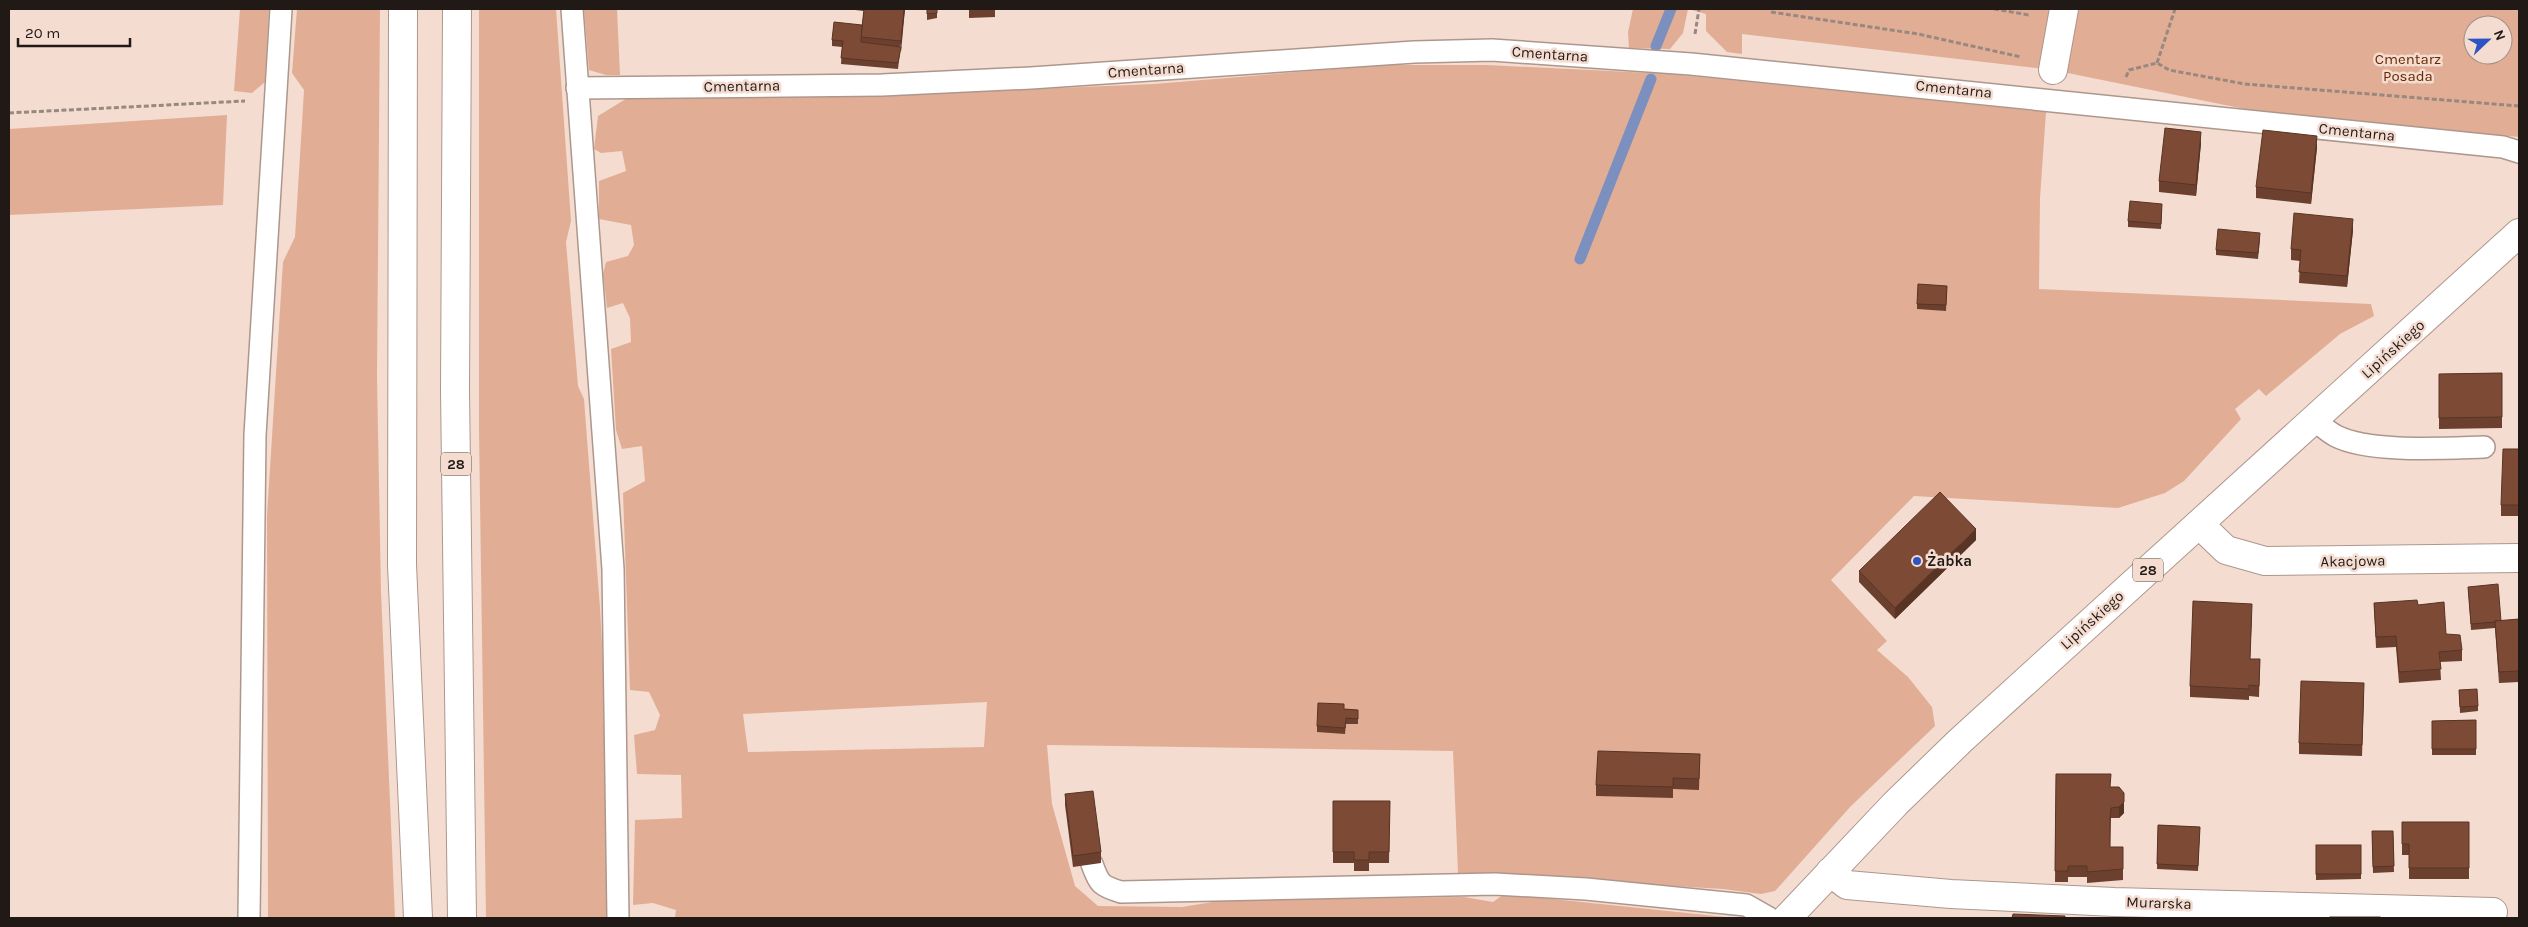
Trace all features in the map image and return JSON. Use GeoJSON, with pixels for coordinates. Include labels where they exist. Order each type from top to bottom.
{"type":"FeatureCollection","features":[{"type":"Feature","properties":{"kind":"main road"},"geometry":{"type":"LineString","coordinates":[[403,9],[402,565],[418,918]]}},
{"type":"Feature","properties":{"kind":"main road","name":"28"},"geometry":{"type":"LineString","coordinates":[[457,9],[455,391],[462,918]]}},
{"type":"Feature","properties":{"kind":"main road"},"geometry":{"type":"LineString","coordinates":[[2054,67],[2064,9]]}},
{"type":"Feature","properties":{"kind":"main road","name":"Lipińskiego"},"geometry":{"type":"LineString","coordinates":[[1787,918],[1961,740],[2519,233]]}},
{"type":"Feature","properties":{"kind":"main road","name":"Akacjowa"},"geometry":{"type":"LineString","coordinates":[[2199,524],[2226,550],[2265,561],[2519,558]]}},
{"type":"Feature","properties":{"kind":"main road","name":"Murarska"},"geometry":{"type":"LineString","coordinates":[[1830,872],[1848,885],[1951,894],[2114,902],[2493,912]]}},
{"type":"Feature","properties":{"kind":"lane"},"geometry":{"type":"LineString","coordinates":[[249,918],[255,435],[281,9]]}},
{"type":"Feature","properties":{"kind":"lane"},"geometry":{"type":"LineString","coordinates":[[572,9],[613,570],[618,918]]}},
{"type":"Feature","properties":{"kind":"lane","name":"Cmentarna"},"geometry":{"type":"LineString","coordinates":[[578,88],[892,84],[1031,78],[1414,52],[1492,50],[1690,64],[2048,99],[2494,146],[2519,152]]}},
{"type":"Feature","properties":{"kind":"lane"},"geometry":{"type":"LineString","coordinates":[[2048,99],[2054,67]]}},
{"type":"Feature","properties":{"kind":"lane"},"geometry":{"type":"LineString","coordinates":[[2314,420],[2336,436],[2353,441],[2396,447],[2484,447]]}},
{"type":"Feature","properties":{"kind":"lane"},"geometry":{"type":"LineString","coordinates":[[1092,864],[1097,879],[1102,886],[1121,892],[1495,884],[1586,889],[1746,905],[1769,918]]}},
{"type":"Feature","properties":{"kind":"path"},"geometry":{"type":"LineString","coordinates":[[2156,64],[2175,9]]}},
{"type":"Feature","properties":{"kind":"path"},"geometry":{"type":"LineString","coordinates":[[1771,12],[1918,34],[2054,67]]}},
{"type":"Feature","properties":{"kind":"path"},"geometry":{"type":"LineString","coordinates":[[2116,106],[2129,70],[2156,64],[2169,70],[2245,84],[2519,106]]}},
{"type":"Feature","properties":{"kind":"path"},"geometry":{"type":"LineString","coordinates":[[9,113],[275,100]]}},
{"type":"Feature","properties":{"kind":"green space"},"geometry":{"type":"Polygon","coordinates":[[[240,9],[269,9],[265,82],[252,93],[234,91],[240,9]]]}},
{"type":"Feature","properties":{"kind":"green space"},"geometry":{"type":"Polygon","coordinates":[[[297,9],[380,9],[377,376],[381,592],[395,918],[268,918],[267,516],[283,262],[295,237],[304,90],[292,73],[297,9]]]}},
{"type":"Feature","properties":{"kind":"green space"},"geometry":{"type":"Polygon","coordinates":[[[479,9],[556,9],[571,221],[566,242],[578,386],[584,399],[600,608],[607,734],[607,918],[486,918],[479,430],[479,9]]]}},
{"type":"Feature","properties":{"kind":"green space"},"geometry":{"type":"Polygon","coordinates":[[[584,9],[617,9],[620,75],[606,75],[589,70],[584,9]]]}},
{"type":"Feature","properties":{"kind":"green space"},"geometry":{"type":"Polygon","coordinates":[[[1633,9],[1688,9],[1683,33],[1670,49],[1629,48],[1628,32],[1633,9]]]}},
{"type":"Feature","properties":{"kind":"green space","name":"Cmentarz Posada"},"geometry":{"type":"Polygon","coordinates":[[[1688,9],[2519,9],[2519,137],[2274,115],[2053,70],[1742,34],[1742,54],[1727,52],[1706,31],[1706,14],[1688,9]]]}},
{"type":"Feature","properties":{"kind":"green space"},"geometry":{"type":"Polygon","coordinates":[[[1382,65],[1487,65],[1671,74],[2046,112],[2040,198],[2039,289],[2371,304],[2374,316],[2340,334],[2266,396],[2259,389],[2235,409],[2241,419],[2184,481],[2165,493],[2118,508],[1914,496],[1831,580],[1887,641],[1877,650],[1908,677],[1932,707],[1935,726],[1851,806],[1775,891],[1761,894],[1723,889],[1458,873],[1453,751],[1047,745],[1052,804],[1075,886],[1098,906],[1182,907],[1225,900],[1464,897],[1493,902],[1504,894],[1735,918],[675,918],[676,910],[653,903],[633,905],[635,820],[682,818],[681,775],[637,774],[634,735],[655,730],[660,715],[649,692],[630,690],[623,493],[645,481],[642,446],[622,449],[616,430],[611,349],[631,342],[630,318],[623,303],[607,308],[603,274],[606,262],[628,256],[634,245],[631,225],[599,219],[599,181],[626,171],[622,151],[601,153],[594,149],[598,116],[629,97],[845,97],[1154,84],[1382,65]],[[987,702],[743,714],[748,752],[984,747],[987,702]]]}},
{"type":"Feature","properties":{"kind":"green space"},"geometry":{"type":"Polygon","coordinates":[[[227,115],[223,205],[9,215],[9,129],[227,115]]]}},
{"type":"Feature","properties":{"kind":"building"},"geometry":{"type":"Polygon","coordinates":[[[864,9],[904,9],[901,41],[861,37],[864,9]]]}},
{"type":"Feature","properties":{"kind":"building"},"geometry":{"type":"Polygon","coordinates":[[[927,9],[937,9],[937,13],[927,14],[927,9]]]}},
{"type":"Feature","properties":{"kind":"building"},"geometry":{"type":"Polygon","coordinates":[[[834,22],[862,25],[861,42],[901,47],[898,63],[841,58],[843,41],[832,40],[834,22]]]}},
{"type":"Feature","properties":{"kind":"building"},"geometry":{"type":"Polygon","coordinates":[[[2165,128],[2201,132],[2196,185],[2159,181],[2165,128]]]}},
{"type":"Feature","properties":{"kind":"building"},"geometry":{"type":"Polygon","coordinates":[[[2263,130],[2317,136],[2311,193],[2256,187],[2263,130]]]}},
{"type":"Feature","properties":{"kind":"building"},"geometry":{"type":"Polygon","coordinates":[[[2130,201],[2162,204],[2161,224],[2128,221],[2130,201]]]}},
{"type":"Feature","properties":{"kind":"building"},"geometry":{"type":"Polygon","coordinates":[[[2294,213],[2353,219],[2347,276],[2299,272],[2301,250],[2291,249],[2294,213]]]}},
{"type":"Feature","properties":{"kind":"building"},"geometry":{"type":"Polygon","coordinates":[[[2218,229],[2260,233],[2258,253],[2216,250],[2218,229]]]}},
{"type":"Feature","properties":{"kind":"building"},"geometry":{"type":"Polygon","coordinates":[[[1918,284],[1947,286],[1946,305],[1917,304],[1918,284]]]}},
{"type":"Feature","properties":{"kind":"building"},"geometry":{"type":"Polygon","coordinates":[[[2502,373],[2502,417],[2439,418],[2439,374],[2502,373]]]}},
{"type":"Feature","properties":{"kind":"building"},"geometry":{"type":"Polygon","coordinates":[[[2503,449],[2519,449],[2519,505],[2501,505],[2503,449]]]}},
{"type":"Feature","properties":{"kind":"building","name":"Żabka"},"geometry":{"type":"Polygon","coordinates":[[[1940,492],[1976,529],[1895,608],[1859,571],[1940,492]]]}},
{"type":"Feature","properties":{"kind":"building"},"geometry":{"type":"Polygon","coordinates":[[[2498,584],[2501,621],[2471,624],[2468,587],[2498,584]]]}},
{"type":"Feature","properties":{"kind":"building"},"geometry":{"type":"Polygon","coordinates":[[[2417,600],[2418,605],[2444,602],[2446,634],[2460,635],[2462,650],[2439,652],[2441,669],[2399,672],[2396,636],[2376,637],[2374,603],[2417,600]]]}},
{"type":"Feature","properties":{"kind":"building"},"geometry":{"type":"Polygon","coordinates":[[[2193,601],[2252,604],[2250,659],[2260,659],[2259,686],[2249,685],[2249,689],[2190,686],[2193,601]]]}},
{"type":"Feature","properties":{"kind":"building"},"geometry":{"type":"Polygon","coordinates":[[[2519,619],[2519,671],[2499,672],[2495,621],[2519,619]]]}},
{"type":"Feature","properties":{"kind":"building"},"geometry":{"type":"Polygon","coordinates":[[[2301,681],[2364,683],[2362,745],[2299,743],[2301,681]]]}},
{"type":"Feature","properties":{"kind":"building"},"geometry":{"type":"Polygon","coordinates":[[[2477,689],[2478,706],[2460,707],[2459,690],[2477,689]]]}},
{"type":"Feature","properties":{"kind":"building"},"geometry":{"type":"Polygon","coordinates":[[[1318,703],[1344,704],[1344,709],[1358,710],[1358,719],[1346,718],[1345,728],[1317,726],[1318,703]]]}},
{"type":"Feature","properties":{"kind":"building"},"geometry":{"type":"Polygon","coordinates":[[[2476,720],[2476,749],[2432,749],[2432,721],[2476,720]]]}},
{"type":"Feature","properties":{"kind":"building"},"geometry":{"type":"Polygon","coordinates":[[[1598,751],[1700,754],[1699,779],[1673,778],[1673,787],[1596,785],[1598,751]]]}},
{"type":"Feature","properties":{"kind":"building"},"geometry":{"type":"Polygon","coordinates":[[[2056,774],[2111,774],[2110,787],[2119,787],[2124,793],[2124,802],[2119,807],[2111,808],[2110,818],[2110,847],[2123,847],[2123,869],[2087,872],[2087,866],[2068,866],[2068,871],[2055,871],[2056,774]]]}},
{"type":"Feature","properties":{"kind":"building"},"geometry":{"type":"Polygon","coordinates":[[[1093,791],[1101,852],[1073,856],[1065,794],[1093,791]]]}},
{"type":"Feature","properties":{"kind":"building"},"geometry":{"type":"Polygon","coordinates":[[[1333,801],[1390,801],[1389,852],[1369,852],[1369,860],[1354,860],[1354,852],[1333,852],[1333,801]]]}},
{"type":"Feature","properties":{"kind":"building"},"geometry":{"type":"Polygon","coordinates":[[[2402,822],[2469,822],[2469,868],[2409,868],[2409,844],[2402,844],[2402,822]]]}},
{"type":"Feature","properties":{"kind":"building"},"geometry":{"type":"Polygon","coordinates":[[[2158,825],[2200,827],[2198,866],[2157,864],[2158,825]]]}},
{"type":"Feature","properties":{"kind":"building"},"geometry":{"type":"Polygon","coordinates":[[[2372,831],[2393,831],[2394,866],[2373,867],[2372,831]]]}},
{"type":"Feature","properties":{"kind":"building"},"geometry":{"type":"Polygon","coordinates":[[[2316,845],[2361,845],[2361,874],[2316,874],[2316,845]]]}},
{"type":"Feature","properties":{"kind":"building"},"geometry":{"type":"Polygon","coordinates":[[[2013,914],[2065,916],[2065,918],[2012,918],[2013,914]]]}},
{"type":"Feature","properties":{"kind":"building"},"geometry":{"type":"Polygon","coordinates":[[[2380,917],[2380,918],[2330,918],[2380,917]]]}},
{"type":"Feature","properties":{"kind":"waterway"},"geometry":{"type":"LineString","coordinates":[[1656,46],[1671,9]]}},
{"type":"Feature","properties":{"kind":"waterway"},"geometry":{"type":"LineString","coordinates":[[1580,259],[1651,79]]}},
{"type":"Feature","properties":{"kind":"place","name":"Żabka"},"geometry":{"type":"Point","coordinates":[1917,561]}}]}
